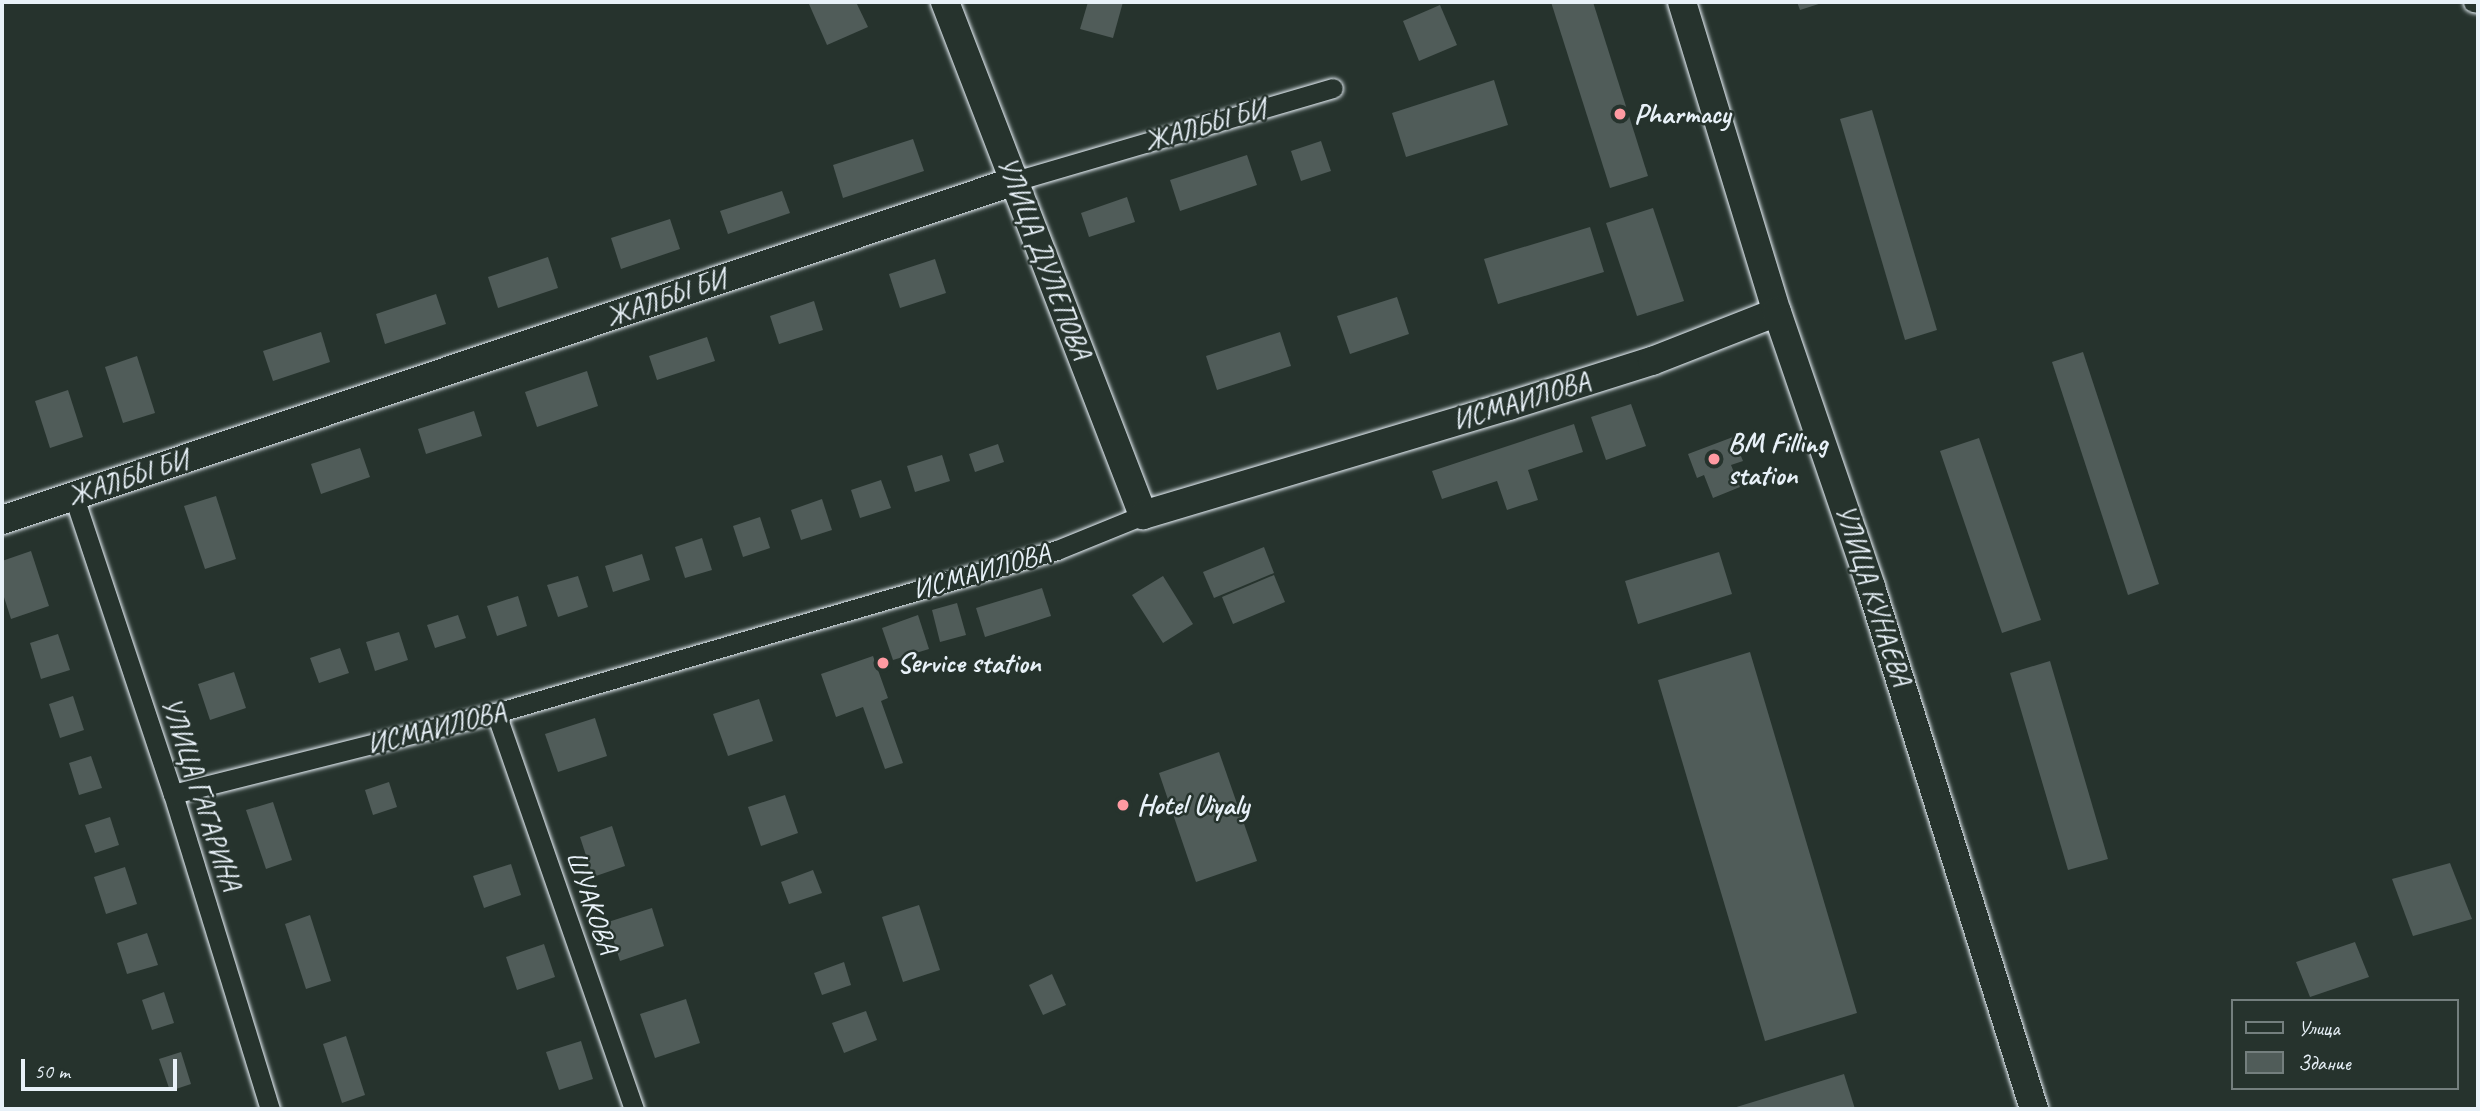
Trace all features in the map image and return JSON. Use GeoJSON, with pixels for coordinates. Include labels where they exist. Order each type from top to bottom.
{"type":"FeatureCollection","features":[{"type":"Feature","properties":{"kind":"street","name":"УЛИЦА ДУЛЕПОВА"},"geometry":{"type":"LineString","coordinates":[[945,2],[1143,515]]}},
{"type":"Feature","properties":{"kind":"street","name":"УЛИЦА КУНАЕВА"},"geometry":{"type":"LineString","coordinates":[[1682,2],[1777,312],[1871,587],[2034,1109]]}},
{"type":"Feature","properties":{"kind":"street","name":"ЖАЛБЫ БИ"},"geometry":{"type":"LineString","coordinates":[[2,520],[1015,181],[1333,88]]}},
{"type":"Feature","properties":{"kind":"street","name":"ИСМАИЛОВА"},"geometry":{"type":"LineString","coordinates":[[173,794],[496,713],[1057,550],[1143,515],[1628,368],[1777,312]]}},
{"type":"Feature","properties":{"kind":"street","name":"УЛИЦА ГАГАРИНА"},"geometry":{"type":"LineString","coordinates":[[74,497],[173,794],[270,1109]]}},
{"type":"Feature","properties":{"kind":"street","name":"ШУАКОВА"},"geometry":{"type":"LineString","coordinates":[[496,713],[634,1109]]}},
{"type":"Feature","properties":{"kind":"building"},"geometry":{"type":"Polygon","coordinates":[[[856,2],[868,27],[827,45],[809,4],[856,2]]]}},
{"type":"Feature","properties":{"kind":"building"},"geometry":{"type":"Polygon","coordinates":[[[1088,2],[1123,2],[1113,38],[1080,29],[1088,2]]]}},
{"type":"Feature","properties":{"kind":"building"},"geometry":{"type":"Polygon","coordinates":[[[1551,2],[1593,2],[1648,176],[1610,188],[1551,2]]]}},
{"type":"Feature","properties":{"kind":"building"},"geometry":{"type":"Polygon","coordinates":[[[1797,2],[1825,2],[1800,10],[1797,2]]]}},
{"type":"Feature","properties":{"kind":"building"},"geometry":{"type":"Polygon","coordinates":[[[1440,5],[1457,45],[1419,61],[1403,21],[1440,5]]]}},
{"type":"Feature","properties":{"kind":"building"},"geometry":{"type":"Polygon","coordinates":[[[1494,80],[1508,125],[1406,157],[1392,113],[1494,80]]]}},
{"type":"Feature","properties":{"kind":"building"},"geometry":{"type":"Polygon","coordinates":[[[1872,110],[1937,330],[1905,340],[1840,119],[1872,110]]]}},
{"type":"Feature","properties":{"kind":"building"},"geometry":{"type":"Polygon","coordinates":[[[913,139],[924,171],[843,198],[833,165],[913,139]]]}},
{"type":"Feature","properties":{"kind":"building"},"geometry":{"type":"Polygon","coordinates":[[[1321,141],[1331,171],[1301,181],[1291,151],[1321,141]]]}},
{"type":"Feature","properties":{"kind":"building"},"geometry":{"type":"Polygon","coordinates":[[[1247,155],[1257,185],[1180,211],[1170,180],[1247,155]]]}},
{"type":"Feature","properties":{"kind":"building"},"geometry":{"type":"Polygon","coordinates":[[[782,191],[790,213],[728,234],[720,211],[782,191]]]}},
{"type":"Feature","properties":{"kind":"building"},"geometry":{"type":"Polygon","coordinates":[[[1127,197],[1135,222],[1089,237],[1081,213],[1127,197]]]}},
{"type":"Feature","properties":{"kind":"building"},"geometry":{"type":"Polygon","coordinates":[[[1653,208],[1684,301],[1637,316],[1606,223],[1653,208]]]}},
{"type":"Feature","properties":{"kind":"building"},"geometry":{"type":"Polygon","coordinates":[[[670,219],[680,249],[621,269],[611,238],[670,219]]]}},
{"type":"Feature","properties":{"kind":"building"},"geometry":{"type":"Polygon","coordinates":[[[1590,227],[1604,272],[1498,304],[1484,259],[1590,227]]]}},
{"type":"Feature","properties":{"kind":"building"},"geometry":{"type":"Polygon","coordinates":[[[548,257],[558,288],[498,308],[488,277],[548,257]]]}},
{"type":"Feature","properties":{"kind":"building"},"geometry":{"type":"Polygon","coordinates":[[[935,259],[946,293],[900,308],[889,274],[935,259]]]}},
{"type":"Feature","properties":{"kind":"building"},"geometry":{"type":"Polygon","coordinates":[[[436,294],[446,324],[385,344],[376,314],[436,294]]]}},
{"type":"Feature","properties":{"kind":"building"},"geometry":{"type":"Polygon","coordinates":[[[1397,297],[1409,334],[1350,354],[1337,316],[1397,297]]]}},
{"type":"Feature","properties":{"kind":"building"},"geometry":{"type":"Polygon","coordinates":[[[814,301],[823,330],[779,344],[770,316],[814,301]]]}},
{"type":"Feature","properties":{"kind":"building"},"geometry":{"type":"Polygon","coordinates":[[[321,332],[330,362],[273,381],[263,351],[321,332]]]}},
{"type":"Feature","properties":{"kind":"building"},"geometry":{"type":"Polygon","coordinates":[[[1280,332],[1291,366],[1217,390],[1206,356],[1280,332]]]}},
{"type":"Feature","properties":{"kind":"building"},"geometry":{"type":"Polygon","coordinates":[[[707,337],[715,361],[657,380],[649,356],[707,337]]]}},
{"type":"Feature","properties":{"kind":"building"},"geometry":{"type":"Polygon","coordinates":[[[2083,352],[2159,584],[2128,595],[2052,362],[2083,352]]]}},
{"type":"Feature","properties":{"kind":"building"},"geometry":{"type":"Polygon","coordinates":[[[137,356],[155,413],[123,423],[105,367],[137,356]]]}},
{"type":"Feature","properties":{"kind":"building"},"geometry":{"type":"Polygon","coordinates":[[[587,371],[598,406],[537,427],[525,392],[587,371]]]}},
{"type":"Feature","properties":{"kind":"building"},"geometry":{"type":"Polygon","coordinates":[[[68,390],[83,437],[50,448],[35,401],[68,390]]]}},
{"type":"Feature","properties":{"kind":"building"},"geometry":{"type":"Polygon","coordinates":[[[1631,404],[1646,446],[1606,460],[1591,417],[1631,404]]]}},
{"type":"Feature","properties":{"kind":"building"},"geometry":{"type":"Polygon","coordinates":[[[474,411],[482,436],[426,454],[418,429],[474,411]]]}},
{"type":"Feature","properties":{"kind":"building"},"geometry":{"type":"Polygon","coordinates":[[[1574,424],[1583,452],[1528,470],[1538,500],[1507,510],[1497,481],[1442,499],[1432,471],[1574,424]]]}},
{"type":"Feature","properties":{"kind":"building"},"geometry":{"type":"Polygon","coordinates":[[[1733,437],[1743,461],[1731,465],[1740,487],[1713,498],[1704,475],[1697,478],[1688,454],[1733,437]]]}},
{"type":"Feature","properties":{"kind":"building"},"geometry":{"type":"Polygon","coordinates":[[[1979,438],[2041,620],[2002,633],[1940,451],[1979,438]]]}},
{"type":"Feature","properties":{"kind":"building"},"geometry":{"type":"Polygon","coordinates":[[[998,444],[1004,462],[975,472],[969,454],[998,444]]]}},
{"type":"Feature","properties":{"kind":"building"},"geometry":{"type":"Polygon","coordinates":[[[360,448],[370,477],[321,494],[311,464],[360,448]]]}},
{"type":"Feature","properties":{"kind":"building"},"geometry":{"type":"Polygon","coordinates":[[[942,455],[950,481],[915,492],[907,466],[942,455]]]}},
{"type":"Feature","properties":{"kind":"building"},"geometry":{"type":"Polygon","coordinates":[[[881,480],[891,508],[860,518],[851,490],[881,480]]]}},
{"type":"Feature","properties":{"kind":"building"},"geometry":{"type":"Polygon","coordinates":[[[216,496],[236,559],[205,569],[184,506],[216,496]]]}},
{"type":"Feature","properties":{"kind":"building"},"geometry":{"type":"Polygon","coordinates":[[[822,499],[832,530],[801,540],[791,510],[822,499]]]}},
{"type":"Feature","properties":{"kind":"building"},"geometry":{"type":"Polygon","coordinates":[[[760,517],[770,548],[743,557],[733,526],[760,517]]]}},
{"type":"Feature","properties":{"kind":"building"},"geometry":{"type":"Polygon","coordinates":[[[702,538],[712,570],[685,578],[675,547],[702,538]]]}},
{"type":"Feature","properties":{"kind":"building"},"geometry":{"type":"Polygon","coordinates":[[[1264,547],[1274,573],[1214,598],[1203,572],[1264,547]]]}},
{"type":"Feature","properties":{"kind":"building"},"geometry":{"type":"Polygon","coordinates":[[[31,551],[49,606],[11,619],[2,591],[2,561],[31,551]]]}},
{"type":"Feature","properties":{"kind":"building"},"geometry":{"type":"Polygon","coordinates":[[[1719,552],[1732,594],[1638,624],[1625,581],[1719,552]]]}},
{"type":"Feature","properties":{"kind":"building"},"geometry":{"type":"Polygon","coordinates":[[[642,554],[650,580],[613,592],[605,566],[642,554]]]}},
{"type":"Feature","properties":{"kind":"building"},"geometry":{"type":"Polygon","coordinates":[[[1274,575],[1285,602],[1233,624],[1222,597],[1274,575]]]}},
{"type":"Feature","properties":{"kind":"building"},"geometry":{"type":"Polygon","coordinates":[[[578,576],[588,607],[558,617],[547,585],[578,576]]]}},
{"type":"Feature","properties":{"kind":"building"},"geometry":{"type":"Polygon","coordinates":[[[1163,576],[1193,624],[1163,643],[1132,595],[1163,576]]]}},
{"type":"Feature","properties":{"kind":"building"},"geometry":{"type":"Polygon","coordinates":[[[1042,588],[1051,616],[985,637],[976,608],[1042,588]]]}},
{"type":"Feature","properties":{"kind":"building"},"geometry":{"type":"Polygon","coordinates":[[[518,596],[527,626],[497,636],[487,606],[518,596]]]}},
{"type":"Feature","properties":{"kind":"building"},"geometry":{"type":"Polygon","coordinates":[[[957,603],[966,635],[940,642],[932,610],[957,603]]]}},
{"type":"Feature","properties":{"kind":"building"},"geometry":{"type":"Polygon","coordinates":[[[458,615],[466,638],[435,648],[427,625],[458,615]]]}},
{"type":"Feature","properties":{"kind":"building"},"geometry":{"type":"Polygon","coordinates":[[[918,615],[929,649],[893,660],[882,628],[918,615]]]}},
{"type":"Feature","properties":{"kind":"building"},"geometry":{"type":"Polygon","coordinates":[[[399,632],[408,660],[375,671],[366,642],[399,632]]]}},
{"type":"Feature","properties":{"kind":"building"},"geometry":{"type":"Polygon","coordinates":[[[58,634],[70,670],[41,679],[30,643],[58,634]]]}},
{"type":"Feature","properties":{"kind":"building"},"geometry":{"type":"Polygon","coordinates":[[[340,648],[349,673],[319,683],[310,658],[340,648]]]}},
{"type":"Feature","properties":{"kind":"building"},"geometry":{"type":"Polygon","coordinates":[[[1750,652],[1857,1013],[1765,1041],[1658,680],[1750,652]]]}},
{"type":"Feature","properties":{"kind":"building"},"geometry":{"type":"Polygon","coordinates":[[[873,656],[888,698],[881,701],[903,763],[885,769],[863,707],[836,717],[821,674],[873,656]]]}},
{"type":"Feature","properties":{"kind":"building"},"geometry":{"type":"Polygon","coordinates":[[[2050,661],[2108,859],[2068,870],[2010,673],[2050,661]]]}},
{"type":"Feature","properties":{"kind":"building"},"geometry":{"type":"Polygon","coordinates":[[[234,672],[246,708],[210,720],[198,684],[234,672]]]}},
{"type":"Feature","properties":{"kind":"building"},"geometry":{"type":"Polygon","coordinates":[[[73,696],[84,730],[60,738],[49,704],[73,696]]]}},
{"type":"Feature","properties":{"kind":"building"},"geometry":{"type":"Polygon","coordinates":[[[759,699],[773,741],[728,756],[713,714],[759,699]]]}},
{"type":"Feature","properties":{"kind":"building"},"geometry":{"type":"Polygon","coordinates":[[[595,718],[607,756],[558,772],[545,734],[595,718]]]}},
{"type":"Feature","properties":{"kind":"building"},"geometry":{"type":"Polygon","coordinates":[[[1219,752],[1257,861],[1196,882],[1159,773],[1219,752]]]}},
{"type":"Feature","properties":{"kind":"building"},"geometry":{"type":"Polygon","coordinates":[[[91,756],[102,788],[79,795],[69,763],[91,756]]]}},
{"type":"Feature","properties":{"kind":"building"},"geometry":{"type":"Polygon","coordinates":[[[389,782],[397,807],[373,815],[365,790],[389,782]]]}},
{"type":"Feature","properties":{"kind":"building"},"geometry":{"type":"Polygon","coordinates":[[[785,795],[798,833],[761,846],[748,807],[785,795]]]}},
{"type":"Feature","properties":{"kind":"building"},"geometry":{"type":"Polygon","coordinates":[[[273,802],[292,860],[266,869],[246,810],[273,802]]]}},
{"type":"Feature","properties":{"kind":"building"},"geometry":{"type":"Polygon","coordinates":[[[110,817],[119,845],[95,853],[85,825],[110,817]]]}},
{"type":"Feature","properties":{"kind":"building"},"geometry":{"type":"Polygon","coordinates":[[[612,826],[625,866],[593,877],[580,837],[612,826]]]}},
{"type":"Feature","properties":{"kind":"building"},"geometry":{"type":"Polygon","coordinates":[[[2450,863],[2472,919],[2413,936],[2392,879],[2450,863]]]}},
{"type":"Feature","properties":{"kind":"building"},"geometry":{"type":"Polygon","coordinates":[[[511,864],[521,895],[484,908],[473,876],[511,864]]]}},
{"type":"Feature","properties":{"kind":"building"},"geometry":{"type":"Polygon","coordinates":[[[125,867],[137,904],[106,914],[94,877],[125,867]]]}},
{"type":"Feature","properties":{"kind":"building"},"geometry":{"type":"Polygon","coordinates":[[[813,870],[822,893],[789,904],[781,882],[813,870]]]}},
{"type":"Feature","properties":{"kind":"building"},"geometry":{"type":"Polygon","coordinates":[[[919,905],[940,970],[903,982],[882,917],[919,905]]]}},
{"type":"Feature","properties":{"kind":"building"},"geometry":{"type":"Polygon","coordinates":[[[652,908],[664,946],[620,961],[608,922],[652,908]]]}},
{"type":"Feature","properties":{"kind":"building"},"geometry":{"type":"Polygon","coordinates":[[[310,915],[331,981],[306,989],[285,924],[310,915]]]}},
{"type":"Feature","properties":{"kind":"building"},"geometry":{"type":"Polygon","coordinates":[[[147,933],[158,965],[127,974],[117,943],[147,933]]]}},
{"type":"Feature","properties":{"kind":"building"},"geometry":{"type":"Polygon","coordinates":[[[2355,942],[2369,977],[2310,997],[2296,962],[2355,942]]]}},
{"type":"Feature","properties":{"kind":"building"},"geometry":{"type":"Polygon","coordinates":[[[544,944],[555,977],[517,990],[506,957],[544,944]]]}},
{"type":"Feature","properties":{"kind":"building"},"geometry":{"type":"Polygon","coordinates":[[[844,962],[851,985],[822,995],[814,973],[844,962]]]}},
{"type":"Feature","properties":{"kind":"building"},"geometry":{"type":"Polygon","coordinates":[[[1052,974],[1066,1005],[1043,1015],[1029,985],[1052,974]]]}},
{"type":"Feature","properties":{"kind":"building"},"geometry":{"type":"Polygon","coordinates":[[[164,992],[174,1023],[152,1030],[142,1000],[164,992]]]}},
{"type":"Feature","properties":{"kind":"building"},"geometry":{"type":"Polygon","coordinates":[[[686,999],[700,1043],[655,1058],[640,1014],[686,999]]]}},
{"type":"Feature","properties":{"kind":"building"},"geometry":{"type":"Polygon","coordinates":[[[866,1011],[877,1040],[844,1053],[832,1023],[866,1011]]]}},
{"type":"Feature","properties":{"kind":"building"},"geometry":{"type":"Polygon","coordinates":[[[346,1036],[365,1095],[342,1103],[323,1044],[346,1036]]]}},
{"type":"Feature","properties":{"kind":"building"},"geometry":{"type":"Polygon","coordinates":[[[581,1041],[593,1079],[559,1090],[546,1052],[581,1041]]]}},
{"type":"Feature","properties":{"kind":"building"},"geometry":{"type":"Polygon","coordinates":[[[181,1052],[191,1084],[170,1091],[159,1059],[181,1052]]]}},
{"type":"Feature","properties":{"kind":"building"},"geometry":{"type":"Polygon","coordinates":[[[1844,1074],[1855,1109],[1730,1109],[1844,1074]]]}},
{"type":"Feature","properties":{"kind":"place","name":"Pharmacy"},"geometry":{"type":"Point","coordinates":[1620,114]}},
{"type":"Feature","properties":{"kind":"place","name":"BM Filling station"},"geometry":{"type":"Point","coordinates":[1714,459]}},
{"type":"Feature","properties":{"kind":"place","name":"Service station"},"geometry":{"type":"Point","coordinates":[883,663]}},
{"type":"Feature","properties":{"kind":"place","name":"Hotel Uiyaly"},"geometry":{"type":"Point","coordinates":[1123,805]}}]}
